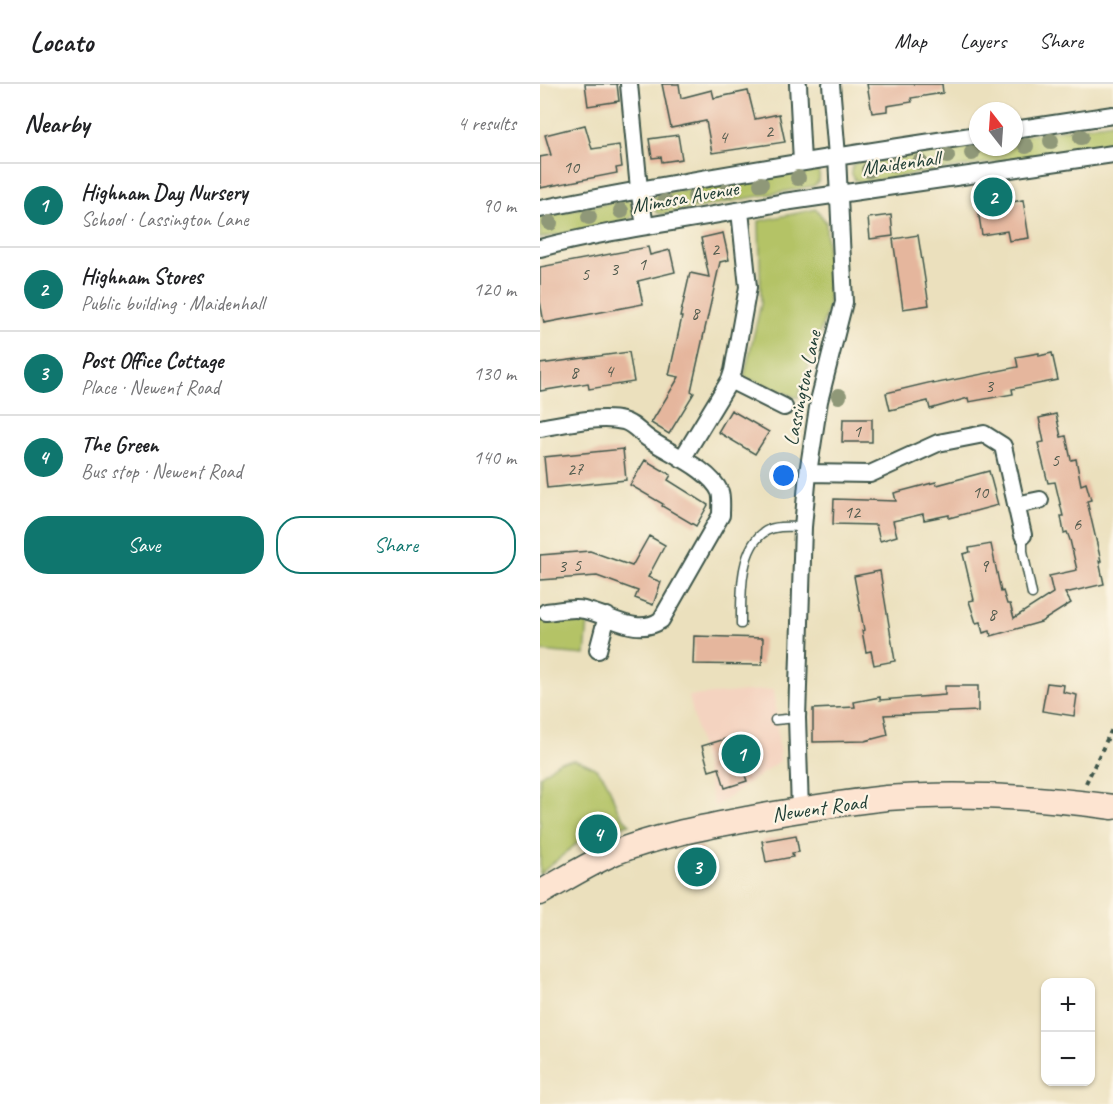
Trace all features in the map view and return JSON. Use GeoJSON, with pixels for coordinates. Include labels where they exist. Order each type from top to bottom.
{"type":"FeatureCollection","features":[{"type":"Feature","properties":{"kind":"main road","name":"Newent Road"},"geometry":{"type":"LineString","coordinates":[[540,893],[615,853],[645,842],[690,830],[800,810],[887,798],[946,796],[1056,800],[1113,807]]}},
{"type":"Feature","properties":{"kind":"street"},"geometry":{"type":"LineString","coordinates":[[629,84],[639,189],[645,226]]}},
{"type":"Feature","properties":{"kind":"street"},"geometry":{"type":"LineString","coordinates":[[798,84],[801,162]]}},
{"type":"Feature","properties":{"kind":"street","name":"Lassington Lane"},"geometry":{"type":"LineString","coordinates":[[800,810],[797,718],[803,527],[808,473],[819,401],[844,302],[831,84]]}},
{"type":"Feature","properties":{"kind":"street"},"geometry":{"type":"LineString","coordinates":[[1023,129],[1113,116]]}},
{"type":"Feature","properties":{"kind":"street","name":"Maidenhall"},"geometry":{"type":"LineString","coordinates":[[837,156],[969,136]]}},
{"type":"Feature","properties":{"kind":"street","name":"Maidenhall"},"geometry":{"type":"LineString","coordinates":[[838,195],[1113,154]]}},
{"type":"Feature","properties":{"kind":"street","name":"Mimosa Avenue"},"geometry":{"type":"LineString","coordinates":[[540,209],[639,189],[837,156]]}},
{"type":"Feature","properties":{"kind":"street","name":"Mimosa Avenue"},"geometry":{"type":"LineString","coordinates":[[540,248],[645,226],[838,195]]}},
{"type":"Feature","properties":{"kind":"street"},"geometry":{"type":"LineString","coordinates":[[682,459],[730,380],[747,287],[740,211]]}},
{"type":"Feature","properties":{"kind":"street"},"geometry":{"type":"LineString","coordinates":[[730,380],[784,407]]}},
{"type":"Feature","properties":{"kind":"street"},"geometry":{"type":"LineString","coordinates":[[540,428],[612,419],[626,421],[648,439],[682,459],[714,483],[720,493],[721,515],[661,620],[652,627],[635,627],[582,609],[546,612]]}},
{"type":"Feature","properties":{"kind":"street"},"geometry":{"type":"LineString","coordinates":[[808,473],[870,474],[938,443],[984,434],[1003,446],[1023,535]]}},
{"type":"Feature","properties":{"kind":"street"},"geometry":{"type":"LineString","coordinates":[[1016,505],[1040,500]]}},
{"type":"Feature","properties":{"kind":"street"},"geometry":{"type":"LineString","coordinates":[[598,650],[607,616]]}},
{"type":"Feature","properties":{"kind":"lane"},"geometry":{"type":"LineString","coordinates":[[741,624],[741,585],[751,546],[765,531],[779,527],[803,527]]}},
{"type":"Feature","properties":{"kind":"lane"},"geometry":{"type":"LineString","coordinates":[[1023,535],[1023,551],[1032,594]]}},
{"type":"Feature","properties":{"kind":"lane"},"geometry":{"type":"LineString","coordinates":[[775,720],[797,718]]}},
{"type":"Feature","properties":{"kind":"path"},"geometry":{"type":"LineString","coordinates":[[1077,802],[1113,727]]}},
{"type":"Feature","properties":{"kind":"shaded area"},"geometry":{"type":"Polygon","coordinates":[[[774,689],[780,761],[714,807],[689,696],[774,689]]]}},
{"type":"Feature","properties":{"kind":"green space"},"geometry":{"type":"Polygon","coordinates":[[[1113,122],[1113,144],[863,182],[855,180],[851,172],[853,165],[857,162],[969,143],[969,156],[1023,156],[1023,136],[1113,122]]]}},
{"type":"Feature","properties":{"kind":"green space"},"geometry":{"type":"Polygon","coordinates":[[[813,166],[819,176],[818,182],[813,186],[665,214],[657,213],[653,205],[654,197],[657,195],[813,166]]]}},
{"type":"Feature","properties":{"kind":"green space"},"geometry":{"type":"Polygon","coordinates":[[[625,200],[632,204],[634,214],[627,221],[540,238],[540,216],[625,200]]]}},
{"type":"Feature","properties":{"kind":"green space"},"geometry":{"type":"Polygon","coordinates":[[[816,209],[826,222],[829,305],[798,398],[744,377],[761,304],[759,221],[816,209]]]}},
{"type":"Feature","properties":{"kind":"green space"},"geometry":{"type":"Polygon","coordinates":[[[540,615],[588,622],[585,655],[540,651],[540,615]]]}},
{"type":"Feature","properties":{"kind":"green space"},"geometry":{"type":"Polygon","coordinates":[[[575,760],[599,772],[610,788],[616,807],[630,824],[586,836],[540,874],[540,776],[560,761],[575,760]]]}},
{"type":"Feature","properties":{"kind":"building"},"geometry":{"type":"Polygon","coordinates":[[[585,84],[617,84],[619,101],[588,106],[585,84]]]}},
{"type":"Feature","properties":{"kind":"building"},"geometry":{"type":"Polygon","coordinates":[[[662,84],[679,84],[681,98],[712,90],[714,98],[748,91],[755,119],[779,114],[785,142],[712,153],[706,121],[671,128],[662,84]]]}},
{"type":"Feature","properties":{"kind":"building"},"geometry":{"type":"Polygon","coordinates":[[[867,84],[942,84],[943,93],[911,98],[912,102],[887,106],[887,111],[872,113],[867,84]]]}},
{"type":"Feature","properties":{"kind":"building"},"geometry":{"type":"Polygon","coordinates":[[[585,125],[592,149],[619,145],[622,167],[616,168],[617,173],[540,188],[540,157],[551,155],[545,135],[585,125]]]}},
{"type":"Feature","properties":{"kind":"building"},"geometry":{"type":"Polygon","coordinates":[[[678,135],[682,159],[662,162],[661,157],[652,158],[649,139],[678,135]]]}},
{"type":"Feature","properties":{"kind":"building"},"geometry":{"type":"Polygon","coordinates":[[[1023,200],[1029,238],[1009,241],[1007,231],[982,235],[978,210],[1023,200]]]}},
{"type":"Feature","properties":{"kind":"building"},"geometry":{"type":"Polygon","coordinates":[[[891,215],[893,236],[870,239],[868,218],[891,215]]]}},
{"type":"Feature","properties":{"kind":"building"},"geometry":{"type":"Polygon","coordinates":[[[723,233],[729,260],[720,262],[691,391],[694,393],[669,434],[651,423],[679,377],[669,375],[690,273],[709,277],[701,238],[723,233]]]}},
{"type":"Feature","properties":{"kind":"building"},"geometry":{"type":"Polygon","coordinates":[[[918,235],[929,305],[903,309],[893,239],[918,235]]]}},
{"type":"Feature","properties":{"kind":"building"},"geometry":{"type":"Polygon","coordinates":[[[648,247],[650,255],[670,250],[675,272],[638,281],[643,304],[544,323],[540,301],[540,267],[648,247]]]}},
{"type":"Feature","properties":{"kind":"building"},"geometry":{"type":"Polygon","coordinates":[[[629,352],[634,382],[589,389],[588,383],[540,391],[540,364],[629,352]]]}},
{"type":"Feature","properties":{"kind":"building"},"geometry":{"type":"Polygon","coordinates":[[[1039,353],[1039,356],[1052,353],[1058,380],[1012,389],[1013,394],[969,402],[968,398],[930,409],[928,401],[890,410],[886,393],[932,382],[933,384],[1018,367],[1016,357],[1039,353]]]}},
{"type":"Feature","properties":{"kind":"building"},"geometry":{"type":"Polygon","coordinates":[[[731,410],[769,432],[755,454],[718,432],[731,410]]]}},
{"type":"Feature","properties":{"kind":"building"},"geometry":{"type":"Polygon","coordinates":[[[1056,414],[1061,437],[1066,436],[1071,460],[1076,459],[1081,485],[1086,483],[1091,500],[1087,501],[1104,584],[1065,593],[1071,603],[1041,622],[991,636],[990,631],[983,633],[980,622],[976,623],[969,601],[974,600],[963,554],[970,552],[969,548],[991,544],[1001,592],[1003,591],[1007,604],[1010,604],[1014,618],[1053,593],[1049,576],[1077,570],[1070,540],[1067,532],[1064,533],[1061,516],[1063,516],[1055,482],[1048,483],[1038,443],[1044,442],[1039,418],[1056,414]]]}},
{"type":"Feature","properties":{"kind":"building"},"geometry":{"type":"Polygon","coordinates":[[[843,419],[872,419],[872,442],[842,442],[843,419]]]}},
{"type":"Feature","properties":{"kind":"building"},"geometry":{"type":"Polygon","coordinates":[[[623,449],[626,480],[547,488],[544,457],[623,449]]]}},
{"type":"Feature","properties":{"kind":"building"},"geometry":{"type":"Polygon","coordinates":[[[645,460],[671,475],[668,480],[708,505],[696,526],[630,485],[645,460]]]}},
{"type":"Feature","properties":{"kind":"building"},"geometry":{"type":"Polygon","coordinates":[[[989,471],[998,505],[949,518],[949,515],[924,520],[923,514],[893,521],[897,536],[880,541],[876,525],[833,524],[834,499],[896,501],[894,493],[936,482],[937,485],[989,471]]]}},
{"type":"Feature","properties":{"kind":"building"},"geometry":{"type":"Polygon","coordinates":[[[649,536],[665,545],[648,577],[661,582],[653,605],[635,598],[638,591],[597,576],[540,580],[540,555],[590,551],[632,566],[649,536]]]}},
{"type":"Feature","properties":{"kind":"building"},"geometry":{"type":"Polygon","coordinates":[[[880,571],[895,661],[874,665],[871,651],[866,652],[854,576],[880,571]]]}},
{"type":"Feature","properties":{"kind":"building"},"geometry":{"type":"Polygon","coordinates":[[[694,636],[763,638],[762,665],[693,664],[694,636]]]}},
{"type":"Feature","properties":{"kind":"building"},"geometry":{"type":"Polygon","coordinates":[[[1047,683],[1064,685],[1063,692],[1077,695],[1074,716],[1042,711],[1047,683]]]}},
{"type":"Feature","properties":{"kind":"building"},"geometry":{"type":"Polygon","coordinates":[[[945,686],[978,686],[978,711],[884,715],[888,735],[865,741],[813,742],[813,709],[855,707],[854,702],[880,697],[880,700],[945,695],[945,686]]]}},
{"type":"Feature","properties":{"kind":"building"},"geometry":{"type":"Polygon","coordinates":[[[732,737],[747,781],[725,788],[719,768],[709,771],[702,746],[732,737]]]}},
{"type":"Feature","properties":{"kind":"building"},"geometry":{"type":"Polygon","coordinates":[[[796,835],[799,852],[792,853],[793,857],[766,862],[762,841],[796,835]]]}},
{"type":"Feature","properties":{"kind":"building"},"geometry":{"type":"Polygon","coordinates":[[[702,846],[708,866],[690,872],[684,851],[702,846]]]}},
{"type":"Feature","properties":{"kind":"place","name":"Highnam Stores"},"geometry":{"type":"Point","coordinates":[993,197]}},
{"type":"Feature","properties":{"kind":"place","name":"Highnam Day Nursery"},"geometry":{"type":"Point","coordinates":[741,754]}},
{"type":"Feature","properties":{"kind":"place","name":"The Green"},"geometry":{"type":"Point","coordinates":[598,834]}},
{"type":"Feature","properties":{"kind":"place","name":"Post Office Cottage"},"geometry":{"type":"Point","coordinates":[697,867]}}]}
